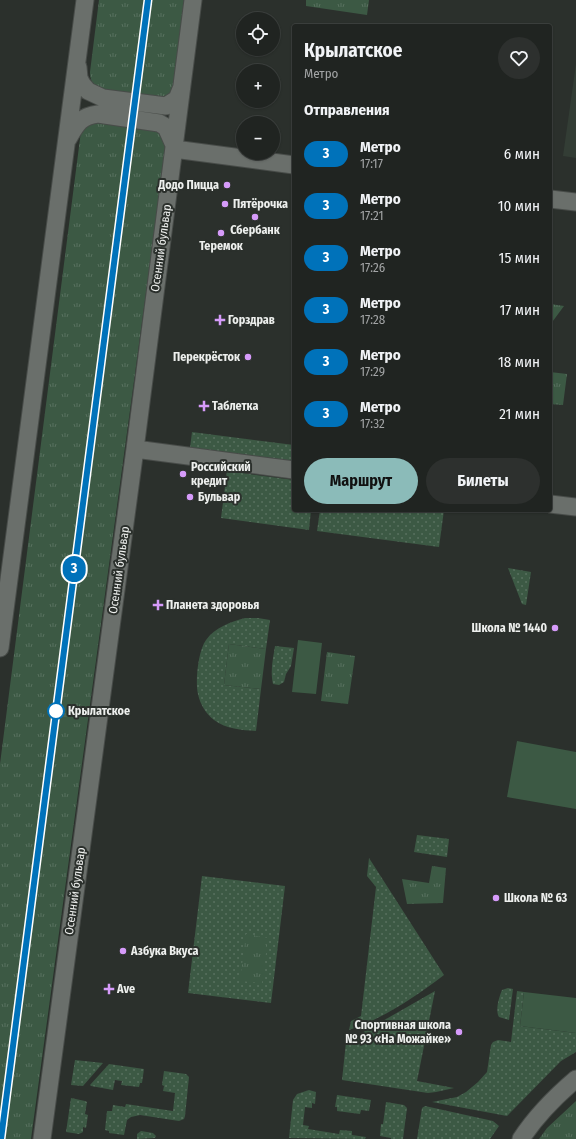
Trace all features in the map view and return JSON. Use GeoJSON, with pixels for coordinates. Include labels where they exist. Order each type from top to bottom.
{"type":"FeatureCollection","features":[{"type":"Feature","properties":{"kind":"street"},"geometry":{"type":"LineString","coordinates":[[0,648],[85,0]]}},
{"type":"Feature","properties":{"kind":"street","name":"Осенний бульвар"},"geometry":{"type":"LineString","coordinates":[[42,1139],[135,449],[193,0]]}},
{"type":"Feature","properties":{"kind":"street"},"geometry":{"type":"LineString","coordinates":[[77,58],[79,78],[82,84],[88,91],[103,98],[166,106],[177,99],[182,86]]}},
{"type":"Feature","properties":{"kind":"street"},"geometry":{"type":"LineString","coordinates":[[66,144],[73,130],[83,118],[89,115],[98,114],[159,122],[166,127],[174,147],[292,165]]}},
{"type":"Feature","properties":{"kind":"street"},"geometry":{"type":"LineString","coordinates":[[552,199],[576,202]]}},
{"type":"Feature","properties":{"kind":"street"},"geometry":{"type":"LineString","coordinates":[[135,449],[292,470]]}},
{"type":"Feature","properties":{"kind":"street"},"geometry":{"type":"LineString","coordinates":[[552,504],[576,507]]}},
{"type":"Feature","properties":{"kind":"street"},"geometry":{"type":"LineString","coordinates":[[521,1139],[538,1116],[576,1079]]}},
{"type":"Feature","properties":{"kind":"shaded area"},"geometry":{"type":"Polygon","coordinates":[[[576,64],[576,158],[563,156],[576,64]]]}},
{"type":"Feature","properties":{"kind":"green space"},"geometry":{"type":"Polygon","coordinates":[[[99,0],[186,0],[175,84],[168,96],[159,98],[141,96],[101,89],[93,83],[90,72],[99,0]]]}},
{"type":"Feature","properties":{"kind":"green space"},"geometry":{"type":"Polygon","coordinates":[[[306,0],[369,0],[367,15],[306,6],[306,0]]]}},
{"type":"Feature","properties":{"kind":"green space"},"geometry":{"type":"Polygon","coordinates":[[[87,121],[151,125],[167,138],[31,1139],[0,1139],[0,764],[81,131],[87,121]]]}},
{"type":"Feature","properties":{"kind":"green space"},"geometry":{"type":"Polygon","coordinates":[[[552,304],[564,306],[552,322],[552,304]]]}},
{"type":"Feature","properties":{"kind":"green space"},"geometry":{"type":"Polygon","coordinates":[[[552,372],[567,374],[563,405],[552,404],[552,372]]]}},
{"type":"Feature","properties":{"kind":"green space"},"geometry":{"type":"Polygon","coordinates":[[[192,432],[292,445],[292,461],[190,448],[192,432]]]}},
{"type":"Feature","properties":{"kind":"green space"},"geometry":{"type":"Polygon","coordinates":[[[227,471],[292,480],[292,512],[311,512],[309,530],[221,518],[227,471]]]}},
{"type":"Feature","properties":{"kind":"green space"},"geometry":{"type":"Polygon","coordinates":[[[320,512],[444,512],[439,547],[317,531],[320,512]]]}},
{"type":"Feature","properties":{"kind":"green space"},"geometry":{"type":"Polygon","coordinates":[[[508,568],[531,572],[526,605],[522,604],[508,568]]]}},
{"type":"Feature","properties":{"kind":"green space"},"geometry":{"type":"Polygon","coordinates":[[[245,618],[270,620],[266,649],[229,644],[224,685],[261,689],[256,731],[229,727],[214,720],[208,715],[202,705],[197,689],[199,659],[206,640],[219,628],[245,618]]]}},
{"type":"Feature","properties":{"kind":"green space"},"geometry":{"type":"Polygon","coordinates":[[[298,640],[322,643],[316,694],[292,692],[298,640]]]}},
{"type":"Feature","properties":{"kind":"green space"},"geometry":{"type":"Polygon","coordinates":[[[229,644],[266,649],[261,689],[224,685],[229,644]]]}},
{"type":"Feature","properties":{"kind":"green space"},"geometry":{"type":"Polygon","coordinates":[[[275,646],[294,648],[291,666],[286,674],[284,682],[279,685],[273,684],[272,679],[272,665],[275,646]]]}},
{"type":"Feature","properties":{"kind":"green space"},"geometry":{"type":"Polygon","coordinates":[[[327,652],[355,656],[348,704],[321,701],[327,652]]]}},
{"type":"Feature","properties":{"kind":"green space"},"geometry":{"type":"Polygon","coordinates":[[[517,741],[576,752],[576,809],[507,797],[517,741]]]}},
{"type":"Feature","properties":{"kind":"green space"},"geometry":{"type":"Polygon","coordinates":[[[417,835],[449,839],[447,857],[414,852],[417,835]]]}},
{"type":"Feature","properties":{"kind":"green space"},"geometry":{"type":"Polygon","coordinates":[[[369,858],[444,975],[387,1013],[349,1030],[351,1021],[361,1016],[376,887],[367,876],[369,858]]]}},
{"type":"Feature","properties":{"kind":"green space"},"geometry":{"type":"Polygon","coordinates":[[[432,866],[446,868],[443,903],[407,904],[402,879],[429,883],[432,866]]]}},
{"type":"Feature","properties":{"kind":"green space"},"geometry":{"type":"Polygon","coordinates":[[[202,876],[285,886],[271,1003],[188,993],[202,876]]]}},
{"type":"Feature","properties":{"kind":"green space"},"geometry":{"type":"Polygon","coordinates":[[[246,934],[268,938],[262,983],[240,981],[246,934]]]}},
{"type":"Feature","properties":{"kind":"green space"},"geometry":{"type":"Polygon","coordinates":[[[508,988],[513,989],[509,1020],[499,1017],[497,1011],[502,990],[508,988]]]}},
{"type":"Feature","properties":{"kind":"green space"},"geometry":{"type":"Polygon","coordinates":[[[435,991],[417,1081],[454,1088],[428,1093],[342,1080],[346,1042],[435,991]]]}},
{"type":"Feature","properties":{"kind":"green space"},"geometry":{"type":"Polygon","coordinates":[[[517,991],[524,992],[520,1026],[576,1033],[576,1052],[561,1061],[507,1116],[432,1102],[457,1097],[466,1092],[487,1072],[491,1045],[493,1042],[498,1040],[511,1042],[517,991]]]}},
{"type":"Feature","properties":{"kind":"green space"},"geometry":{"type":"Polygon","coordinates":[[[524,992],[576,998],[576,1033],[520,1026],[524,992]]]}},
{"type":"Feature","properties":{"kind":"green space"},"geometry":{"type":"Polygon","coordinates":[[[75,1060],[103,1063],[83,1086],[71,1085],[75,1060]]]}},
{"type":"Feature","properties":{"kind":"green space"},"geometry":{"type":"Polygon","coordinates":[[[109,1064],[144,1069],[142,1083],[140,1083],[139,1087],[121,1085],[122,1081],[115,1080],[113,1090],[91,1086],[90,1085],[109,1064]]]}},
{"type":"Feature","properties":{"kind":"green space"},"geometry":{"type":"Polygon","coordinates":[[[164,1071],[186,1074],[189,1077],[184,1119],[179,1121],[140,1115],[131,1117],[127,1120],[124,1135],[109,1133],[109,1131],[105,1130],[107,1111],[112,1111],[113,1105],[125,1107],[126,1104],[173,1111],[175,1093],[163,1091],[164,1086],[162,1085],[164,1071]]]}},
{"type":"Feature","properties":{"kind":"green space"},"geometry":{"type":"Polygon","coordinates":[[[309,1090],[316,1092],[315,1104],[312,1103],[312,1108],[305,1107],[303,1125],[309,1126],[308,1129],[339,1134],[340,1130],[352,1131],[352,1135],[366,1137],[365,1139],[289,1138],[293,1100],[297,1094],[309,1090]]]}},
{"type":"Feature","properties":{"kind":"green space"},"geometry":{"type":"Polygon","coordinates":[[[337,1095],[371,1100],[369,1111],[361,1110],[360,1114],[337,1111],[337,1107],[335,1107],[337,1095]]]}},
{"type":"Feature","properties":{"kind":"green space"},"geometry":{"type":"Polygon","coordinates":[[[71,1098],[87,1102],[85,1114],[88,1115],[86,1128],[83,1127],[83,1132],[79,1134],[66,1132],[71,1098]]]}},
{"type":"Feature","properties":{"kind":"green space"},"geometry":{"type":"Polygon","coordinates":[[[576,1101],[576,1139],[539,1139],[547,1128],[576,1101]]]}},
{"type":"Feature","properties":{"kind":"green space"},"geometry":{"type":"Polygon","coordinates":[[[386,1102],[404,1105],[407,1108],[403,1139],[391,1139],[380,1136],[386,1102]]]}},
{"type":"Feature","properties":{"kind":"green space"},"geometry":{"type":"Polygon","coordinates":[[[425,1106],[493,1121],[499,1126],[490,1139],[417,1139],[422,1108],[425,1106]]]}},
{"type":"Feature","properties":{"kind":"green space"},"geometry":{"type":"Polygon","coordinates":[[[141,1131],[153,1133],[156,1136],[155,1138],[137,1139],[137,1134],[141,1131]]]}},
{"type":"Feature","properties":{"kind":"metro line","name":"3"},"geometry":{"type":"LineString","coordinates":[[1,1139],[148,0]]}},
{"type":"Feature","properties":{"kind":"place","name":"Додо Пицца"},"geometry":{"type":"Point","coordinates":[227,185]}},
{"type":"Feature","properties":{"kind":"place","name":"Пятёрочка"},"geometry":{"type":"Point","coordinates":[225,204]}},
{"type":"Feature","properties":{"kind":"place","name":"Сбербанк"},"geometry":{"type":"Point","coordinates":[255,217]}},
{"type":"Feature","properties":{"kind":"place","name":"Теремок"},"geometry":{"type":"Point","coordinates":[221,233]}},
{"type":"Feature","properties":{"kind":"place","name":"Горздрав"},"geometry":{"type":"Point","coordinates":[220,320]}},
{"type":"Feature","properties":{"kind":"place","name":"Перекрёсток"},"geometry":{"type":"Point","coordinates":[248,357]}},
{"type":"Feature","properties":{"kind":"place","name":"Таблетка"},"geometry":{"type":"Point","coordinates":[204,406]}},
{"type":"Feature","properties":{"kind":"place","name":"Российский кредит"},"geometry":{"type":"Point","coordinates":[183,474]}},
{"type":"Feature","properties":{"kind":"place","name":"Бульвар"},"geometry":{"type":"Point","coordinates":[190,497]}},
{"type":"Feature","properties":{"kind":"place","name":"Планета здоровья"},"geometry":{"type":"Point","coordinates":[158,605]}},
{"type":"Feature","properties":{"kind":"place","name":"Школа № 1440"},"geometry":{"type":"Point","coordinates":[555,628]}},
{"type":"Feature","properties":{"kind":"place","name":"Крылатское"},"geometry":{"type":"Point","coordinates":[56,711]}},
{"type":"Feature","properties":{"kind":"place","name":"Школа № 63"},"geometry":{"type":"Point","coordinates":[496,898]}},
{"type":"Feature","properties":{"kind":"place","name":"Азбука Вкуса"},"geometry":{"type":"Point","coordinates":[123,951]}},
{"type":"Feature","properties":{"kind":"place","name":"Ave"},"geometry":{"type":"Point","coordinates":[109,989]}},
{"type":"Feature","properties":{"kind":"place","name":"Спортивная школа № 93 «На Можайке»"},"geometry":{"type":"Point","coordinates":[459,1032]}}]}
